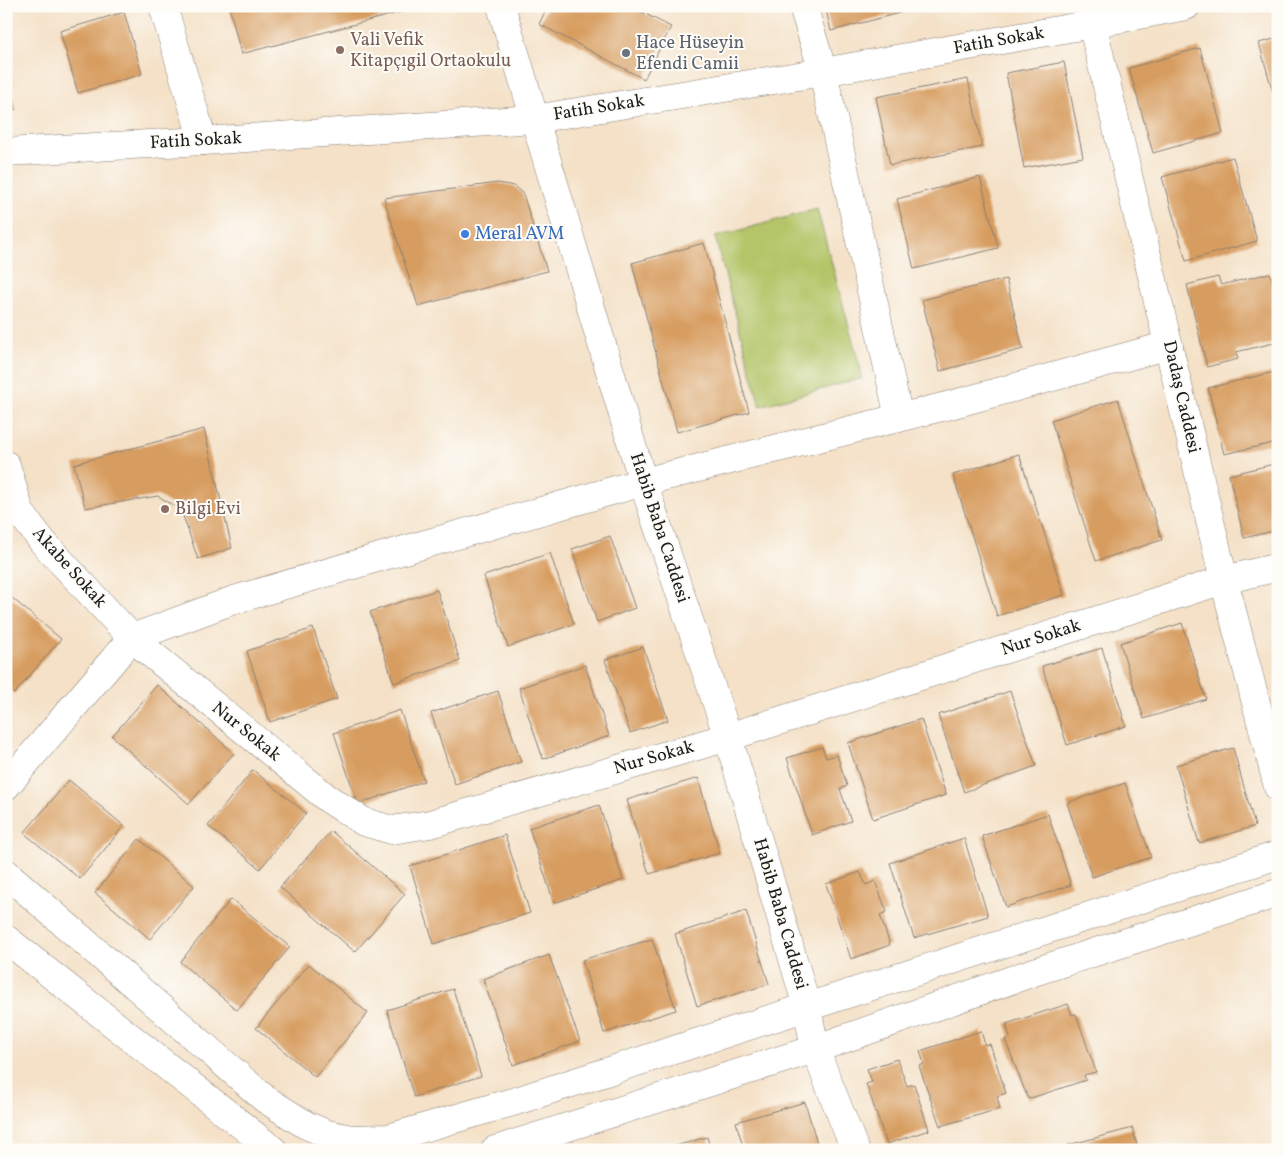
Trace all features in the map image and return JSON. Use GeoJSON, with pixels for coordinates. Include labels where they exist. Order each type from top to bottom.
{"type":"FeatureCollection","features":[{"type":"Feature","properties":{"kind":"street"},"geometry":{"type":"LineString","coordinates":[[163,6],[203,140]]}},
{"type":"Feature","properties":{"kind":"street","name":"Habib Baba Caddesi"},"geometry":{"type":"LineString","coordinates":[[501,6],[643,482],[728,737],[807,1007],[815,1049],[855,1150]]}},
{"type":"Feature","properties":{"kind":"street"},"geometry":{"type":"LineString","coordinates":[[803,6],[824,72],[899,418]]}},
{"type":"Feature","properties":{"kind":"street","name":"Fatih Sokak"},"geometry":{"type":"LineString","coordinates":[[6,152],[534,119],[824,72],[1090,15],[1186,6]]}},
{"type":"Feature","properties":{"kind":"street","name":"Dadaş Caddesi"},"geometry":{"type":"LineString","coordinates":[[1090,15],[1224,580],[1278,787]]}},
{"type":"Feature","properties":{"kind":"street"},"geometry":{"type":"LineString","coordinates":[[6,786],[132,638],[231,601],[643,482],[899,418],[1169,345]]}},
{"type":"Feature","properties":{"kind":"street","name":"Akabe Sokak"},"geometry":{"type":"LineString","coordinates":[[6,465],[20,512],[43,542],[132,638]]}},
{"type":"Feature","properties":{"kind":"street","name":"Nur Sokak"},"geometry":{"type":"LineString","coordinates":[[132,638],[328,798],[364,822],[392,830],[430,824],[728,737],[1224,580],[1278,567]]}},
{"type":"Feature","properties":{"kind":"street"},"geometry":{"type":"LineString","coordinates":[[6,873],[265,1099],[306,1125],[355,1144],[389,1138],[489,1109],[1278,856]]}},
{"type":"Feature","properties":{"kind":"street"},"geometry":{"type":"LineString","coordinates":[[495,1150],[815,1049],[1034,972],[1278,893]]}},
{"type":"Feature","properties":{"kind":"street"},"geometry":{"type":"LineString","coordinates":[[6,939],[273,1150]]}},
{"type":"Feature","properties":{"kind":"green space"},"geometry":{"type":"Polygon","coordinates":[[[817,209],[863,378],[760,406],[715,237],[817,209]]]}},
{"type":"Feature","properties":{"kind":"building"},"geometry":{"type":"Polygon","coordinates":[[[229,6],[421,6],[421,7],[241,54],[229,6]]]}},
{"type":"Feature","properties":{"kind":"building","name":"Hace Hüseyin Efendi Camii"},"geometry":{"type":"Polygon","coordinates":[[[548,6],[630,6],[671,27],[644,79],[539,24],[548,6]]]}},
{"type":"Feature","properties":{"kind":"building"},"geometry":{"type":"Polygon","coordinates":[[[825,6],[901,6],[903,12],[831,31],[825,6]]]}},
{"type":"Feature","properties":{"kind":"building"},"geometry":{"type":"Polygon","coordinates":[[[124,12],[142,74],[78,93],[60,31],[124,12]]]}},
{"type":"Feature","properties":{"kind":"building"},"geometry":{"type":"Polygon","coordinates":[[[1278,38],[1278,107],[1277,107],[1259,43],[1278,38]]]}},
{"type":"Feature","properties":{"kind":"building"},"geometry":{"type":"Polygon","coordinates":[[[1200,48],[1223,133],[1153,153],[1129,68],[1200,48]]]}},
{"type":"Feature","properties":{"kind":"building"},"geometry":{"type":"Polygon","coordinates":[[[1064,62],[1083,157],[1024,168],[1006,73],[1064,62]]]}},
{"type":"Feature","properties":{"kind":"building"},"geometry":{"type":"Polygon","coordinates":[[[6,78],[16,109],[6,111],[6,78]]]}},
{"type":"Feature","properties":{"kind":"building"},"geometry":{"type":"Polygon","coordinates":[[[968,79],[982,147],[890,165],[876,97],[968,79]]]}},
{"type":"Feature","properties":{"kind":"building"},"geometry":{"type":"Polygon","coordinates":[[[1233,157],[1257,241],[1186,261],[1162,177],[1233,157]]]}},
{"type":"Feature","properties":{"kind":"building"},"geometry":{"type":"Polygon","coordinates":[[[980,177],[998,248],[914,269],[897,199],[980,177]]]}},
{"type":"Feature","properties":{"kind":"building","name":"Meral AVM"},"geometry":{"type":"Polygon","coordinates":[[[498,183],[514,186],[523,194],[547,271],[418,306],[384,198],[498,183]]]}},
{"type":"Feature","properties":{"kind":"building"},"geometry":{"type":"Polygon","coordinates":[[[704,243],[749,412],[677,432],[632,263],[704,243]]]}},
{"type":"Feature","properties":{"kind":"building"},"geometry":{"type":"Polygon","coordinates":[[[1270,273],[1278,304],[1278,342],[1236,352],[1238,359],[1207,367],[1187,285],[1218,277],[1221,285],[1270,273]]]}},
{"type":"Feature","properties":{"kind":"building"},"geometry":{"type":"Polygon","coordinates":[[[1006,279],[1023,349],[940,371],[922,300],[1006,279]]]}},
{"type":"Feature","properties":{"kind":"building"},"geometry":{"type":"Polygon","coordinates":[[[1278,371],[1278,442],[1224,454],[1208,388],[1278,371]]]}},
{"type":"Feature","properties":{"kind":"building"},"geometry":{"type":"Polygon","coordinates":[[[1118,399],[1162,540],[1096,561],[1051,420],[1118,399]]]}},
{"type":"Feature","properties":{"kind":"building"},"geometry":{"type":"Polygon","coordinates":[[[204,429],[232,548],[198,559],[181,510],[158,496],[85,508],[74,464],[204,429]]]}},
{"type":"Feature","properties":{"kind":"building"},"geometry":{"type":"Polygon","coordinates":[[[1019,454],[1064,595],[997,616],[953,475],[1019,454]]]}},
{"type":"Feature","properties":{"kind":"building"},"geometry":{"type":"Polygon","coordinates":[[[1278,463],[1278,530],[1244,538],[1229,475],[1278,463]]]}},
{"type":"Feature","properties":{"kind":"building"},"geometry":{"type":"Polygon","coordinates":[[[610,536],[635,608],[597,622],[572,549],[610,536]]]}},
{"type":"Feature","properties":{"kind":"building"},"geometry":{"type":"Polygon","coordinates":[[[550,553],[574,624],[508,647],[484,576],[550,553]]]}},
{"type":"Feature","properties":{"kind":"building"},"geometry":{"type":"Polygon","coordinates":[[[437,590],[460,661],[394,683],[370,612],[437,590]]]}},
{"type":"Feature","properties":{"kind":"building"},"geometry":{"type":"Polygon","coordinates":[[[6,593],[61,639],[14,694],[6,687],[6,593]]]}},
{"type":"Feature","properties":{"kind":"building"},"geometry":{"type":"Polygon","coordinates":[[[1182,623],[1206,699],[1144,719],[1120,643],[1182,623]]]}},
{"type":"Feature","properties":{"kind":"building"},"geometry":{"type":"Polygon","coordinates":[[[313,628],[337,699],[270,722],[247,651],[313,628]]]}},
{"type":"Feature","properties":{"kind":"building"},"geometry":{"type":"Polygon","coordinates":[[[643,647],[668,720],[630,733],[605,660],[643,647]]]}},
{"type":"Feature","properties":{"kind":"building"},"geometry":{"type":"Polygon","coordinates":[[[1102,648],[1126,726],[1067,745],[1042,666],[1102,648]]]}},
{"type":"Feature","properties":{"kind":"building"},"geometry":{"type":"Polygon","coordinates":[[[585,665],[609,736],[543,759],[519,688],[585,665]]]}},
{"type":"Feature","properties":{"kind":"building"},"geometry":{"type":"Polygon","coordinates":[[[157,685],[234,753],[189,804],[112,736],[157,685]]]}},
{"type":"Feature","properties":{"kind":"building"},"geometry":{"type":"Polygon","coordinates":[[[498,691],[521,762],[455,784],[431,713],[498,691]]]}},
{"type":"Feature","properties":{"kind":"building"},"geometry":{"type":"Polygon","coordinates":[[[1010,691],[1036,766],[964,792],[938,715],[1010,691]]]}},
{"type":"Feature","properties":{"kind":"building"},"geometry":{"type":"Polygon","coordinates":[[[400,710],[424,781],[358,804],[334,733],[400,710]]]}},
{"type":"Feature","properties":{"kind":"building"},"geometry":{"type":"Polygon","coordinates":[[[921,719],[946,795],[873,819],[848,743],[921,719]]]}},
{"type":"Feature","properties":{"kind":"building"},"geometry":{"type":"Polygon","coordinates":[[[822,747],[826,758],[837,755],[847,786],[840,789],[851,821],[812,835],[787,758],[822,747]]]}},
{"type":"Feature","properties":{"kind":"building"},"geometry":{"type":"Polygon","coordinates":[[[1233,748],[1255,826],[1199,843],[1176,765],[1233,748]]]}},
{"type":"Feature","properties":{"kind":"building"},"geometry":{"type":"Polygon","coordinates":[[[253,770],[306,813],[260,869],[208,826],[253,770]]]}},
{"type":"Feature","properties":{"kind":"building"},"geometry":{"type":"Polygon","coordinates":[[[698,778],[720,853],[649,874],[627,800],[698,778]]]}},
{"type":"Feature","properties":{"kind":"building"},"geometry":{"type":"Polygon","coordinates":[[[69,780],[124,826],[80,879],[24,833],[69,780]]]}},
{"type":"Feature","properties":{"kind":"building"},"geometry":{"type":"Polygon","coordinates":[[[1125,783],[1151,857],[1092,877],[1067,803],[1125,783]]]}},
{"type":"Feature","properties":{"kind":"building"},"geometry":{"type":"Polygon","coordinates":[[[599,805],[623,880],[554,903],[529,828],[599,805]]]}},
{"type":"Feature","properties":{"kind":"building"},"geometry":{"type":"Polygon","coordinates":[[[1048,814],[1071,885],[1006,907],[982,836],[1048,814]]]}},
{"type":"Feature","properties":{"kind":"building"},"geometry":{"type":"Polygon","coordinates":[[[331,831],[405,894],[355,952],[280,887],[331,831]]]}},
{"type":"Feature","properties":{"kind":"building"},"geometry":{"type":"Polygon","coordinates":[[[505,835],[530,913],[434,944],[410,866],[505,835]]]}},
{"type":"Feature","properties":{"kind":"building"},"geometry":{"type":"Polygon","coordinates":[[[964,838],[988,916],[914,938],[890,863],[964,838]]]}},
{"type":"Feature","properties":{"kind":"building"},"geometry":{"type":"Polygon","coordinates":[[[139,839],[194,886],[150,939],[95,893],[139,839]]]}},
{"type":"Feature","properties":{"kind":"building"},"geometry":{"type":"Polygon","coordinates":[[[860,872],[866,885],[875,881],[887,912],[880,915],[890,945],[851,959],[826,884],[860,872]]]}},
{"type":"Feature","properties":{"kind":"building"},"geometry":{"type":"Polygon","coordinates":[[[231,899],[290,947],[237,1010],[180,962],[231,899]]]}},
{"type":"Feature","properties":{"kind":"building"},"geometry":{"type":"Polygon","coordinates":[[[746,911],[769,984],[697,1006],[675,934],[746,911]]]}},
{"type":"Feature","properties":{"kind":"building"},"geometry":{"type":"Polygon","coordinates":[[[652,939],[676,1010],[604,1033],[582,960],[652,939]]]}},
{"type":"Feature","properties":{"kind":"building"},"geometry":{"type":"Polygon","coordinates":[[[549,955],[580,1041],[513,1065],[483,979],[549,955]]]}},
{"type":"Feature","properties":{"kind":"building"},"geometry":{"type":"Polygon","coordinates":[[[309,964],[368,1013],[315,1077],[256,1028],[309,964]]]}},
{"type":"Feature","properties":{"kind":"building"},"geometry":{"type":"Polygon","coordinates":[[[453,989],[481,1076],[414,1097],[387,1010],[453,989]]]}},
{"type":"Feature","properties":{"kind":"building"},"geometry":{"type":"Polygon","coordinates":[[[1068,1004],[1072,1015],[1076,1014],[1096,1072],[1084,1075],[1086,1080],[1028,1099],[1005,1039],[1010,1037],[1006,1024],[1068,1004]]]}},
{"type":"Feature","properties":{"kind":"building"},"geometry":{"type":"Polygon","coordinates":[[[981,1031],[985,1045],[990,1044],[1006,1093],[997,1096],[1000,1109],[940,1126],[919,1066],[924,1064],[920,1051],[981,1031]]]}},
{"type":"Feature","properties":{"kind":"building"},"geometry":{"type":"Polygon","coordinates":[[[897,1059],[907,1086],[914,1084],[929,1130],[887,1144],[866,1084],[872,1082],[867,1069],[897,1059]]]}},
{"type":"Feature","properties":{"kind":"building"},"geometry":{"type":"Polygon","coordinates":[[[805,1102],[819,1150],[744,1150],[736,1122],[805,1102]]]}},
{"type":"Feature","properties":{"kind":"building"},"geometry":{"type":"Polygon","coordinates":[[[1133,1128],[1138,1150],[1069,1150],[1068,1145],[1133,1128]]]}},
{"type":"Feature","properties":{"kind":"building"},"geometry":{"type":"Polygon","coordinates":[[[707,1137],[711,1150],[665,1150],[665,1149],[707,1137]]]}},
{"type":"Feature","properties":{"kind":"place","name":"Vali Vefik Kitapçıgil Ortaokulu"},"geometry":{"type":"Point","coordinates":[340,50]}},
{"type":"Feature","properties":{"kind":"place","name":"Hace Hüseyin Efendi Camii"},"geometry":{"type":"Point","coordinates":[626,53]}},
{"type":"Feature","properties":{"kind":"place","name":"Meral AVM"},"geometry":{"type":"Point","coordinates":[465,234]}},
{"type":"Feature","properties":{"kind":"place","name":"Bilgi Evi"},"geometry":{"type":"Point","coordinates":[165,509]}}]}
